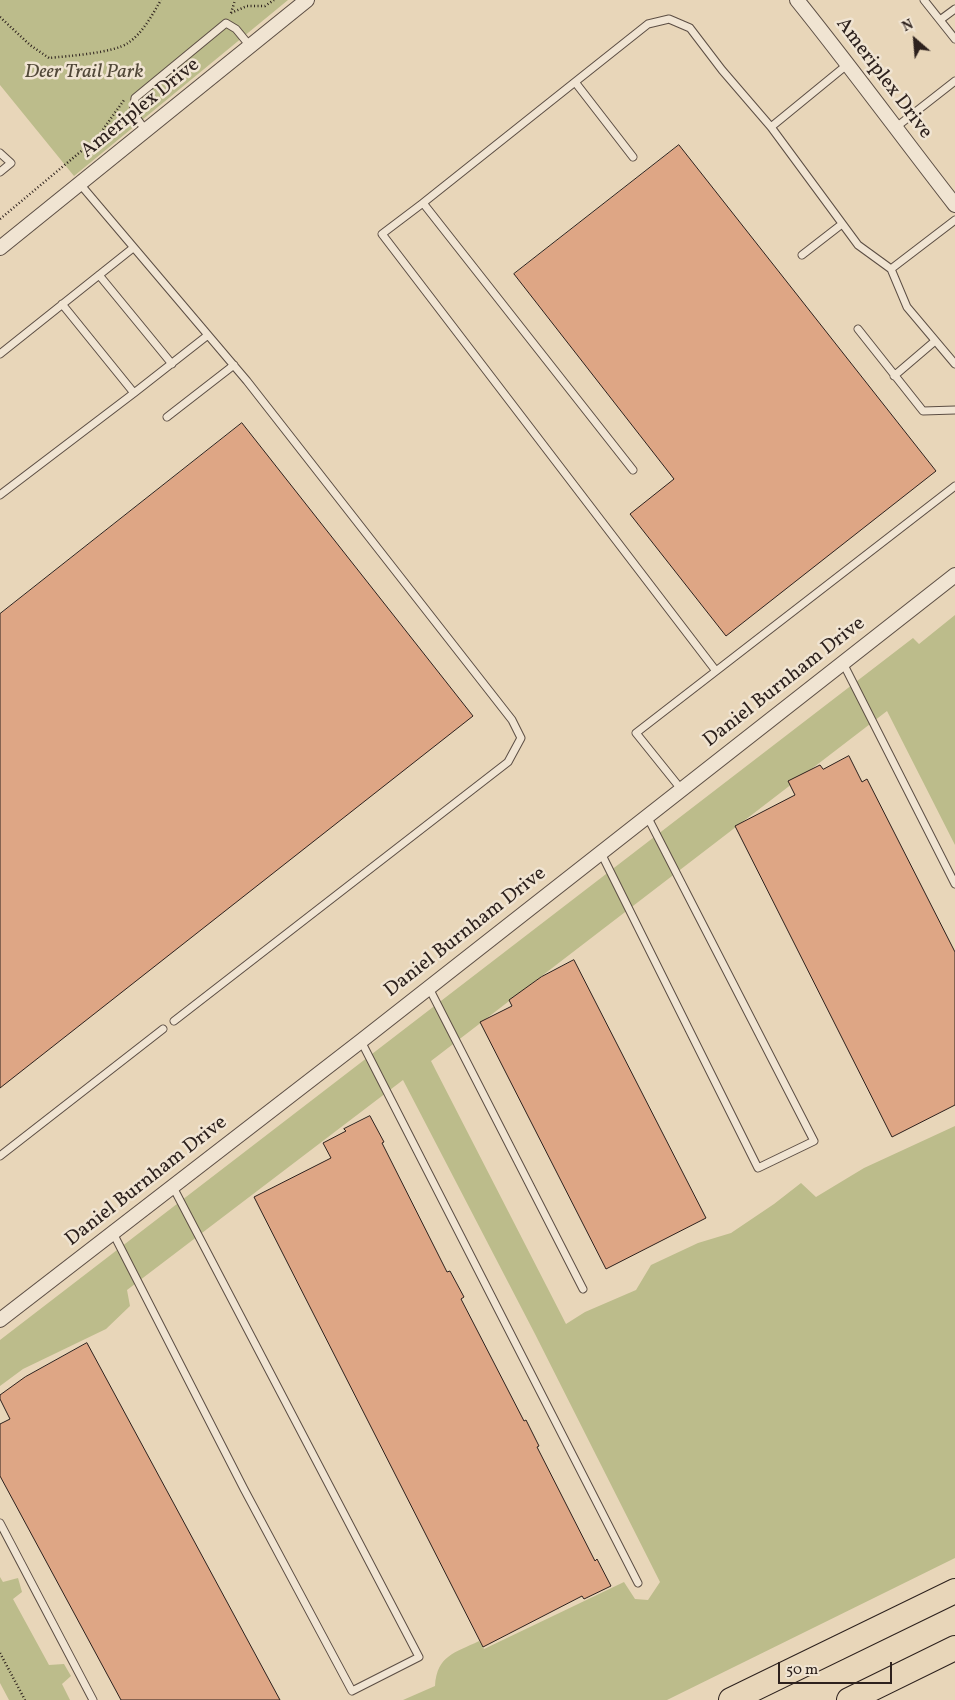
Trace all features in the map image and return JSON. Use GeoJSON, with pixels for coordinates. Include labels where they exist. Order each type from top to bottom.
{"type":"FeatureCollection","features":[{"type":"Feature","properties":{"kind":"highway"},"geometry":{"type":"LineString","coordinates":[[731,1700],[955,1592]]}},
{"type":"Feature","properties":{"kind":"highway"},"geometry":{"type":"LineString","coordinates":[[849,1700],[955,1648]]}},
{"type":"Feature","properties":{"kind":"street","name":"Ameriplex Drive"},"geometry":{"type":"LineString","coordinates":[[0,248],[307,0]]}},
{"type":"Feature","properties":{"kind":"street","name":"Ameriplex Drive"},"geometry":{"type":"LineString","coordinates":[[797,0],[955,205]]}},
{"type":"Feature","properties":{"kind":"street","name":"Daniel Burnham Drive"},"geometry":{"type":"LineString","coordinates":[[0,1320],[362,1042],[600,852],[955,575]]}},
{"type":"Feature","properties":{"kind":"lane"},"geometry":{"type":"LineString","coordinates":[[924,0],[955,39]]}},
{"type":"Feature","properties":{"kind":"lane"},"geometry":{"type":"LineString","coordinates":[[940,20],[955,9]]}},
{"type":"Feature","properties":{"kind":"lane"},"geometry":{"type":"LineString","coordinates":[[716,671],[382,234],[648,24],[669,19],[690,28],[722,70],[771,126],[858,245],[891,269],[907,307],[955,364]]}},
{"type":"Feature","properties":{"kind":"lane"},"geometry":{"type":"LineString","coordinates":[[146,131],[133,113],[135,98],[226,23],[236,29],[250,46]]}},
{"type":"Feature","properties":{"kind":"lane"},"geometry":{"type":"LineString","coordinates":[[771,126],[848,64]]}},
{"type":"Feature","properties":{"kind":"lane"},"geometry":{"type":"LineString","coordinates":[[895,128],[955,81]]}},
{"type":"Feature","properties":{"kind":"lane"},"geometry":{"type":"LineString","coordinates":[[575,82],[633,157]]}},
{"type":"Feature","properties":{"kind":"lane"},"geometry":{"type":"LineString","coordinates":[[0,153],[11,163],[0,172]]}},
{"type":"Feature","properties":{"kind":"lane"},"geometry":{"type":"LineString","coordinates":[[80,184],[234,365],[512,720],[521,738],[508,762],[174,1021]]}},
{"type":"Feature","properties":{"kind":"lane"},"geometry":{"type":"LineString","coordinates":[[423,203],[633,470]]}},
{"type":"Feature","properties":{"kind":"lane"},"geometry":{"type":"LineString","coordinates":[[891,269],[955,220]]}},
{"type":"Feature","properties":{"kind":"lane"},"geometry":{"type":"LineString","coordinates":[[802,255],[842,224]]}},
{"type":"Feature","properties":{"kind":"lane"},"geometry":{"type":"LineString","coordinates":[[0,354],[133,248]]}},
{"type":"Feature","properties":{"kind":"lane"},"geometry":{"type":"LineString","coordinates":[[99,275],[172,364]]}},
{"type":"Feature","properties":{"kind":"lane"},"geometry":{"type":"LineString","coordinates":[[62,304],[134,393]]}},
{"type":"Feature","properties":{"kind":"lane"},"geometry":{"type":"LineString","coordinates":[[858,329],[924,411],[955,410]]}},
{"type":"Feature","properties":{"kind":"lane"},"geometry":{"type":"LineString","coordinates":[[0,495],[208,336]]}},
{"type":"Feature","properties":{"kind":"lane"},"geometry":{"type":"LineString","coordinates":[[894,376],[935,342]]}},
{"type":"Feature","properties":{"kind":"lane"},"geometry":{"type":"LineString","coordinates":[[167,417],[234,365]]}},
{"type":"Feature","properties":{"kind":"lane"},"geometry":{"type":"LineString","coordinates":[[681,789],[636,733],[955,486]]}},
{"type":"Feature","properties":{"kind":"lane"},"geometry":{"type":"LineString","coordinates":[[843,663],[955,884]]}},
{"type":"Feature","properties":{"kind":"lane"},"geometry":{"type":"LineString","coordinates":[[600,852],[758,1168],[814,1141],[647,816]]}},
{"type":"Feature","properties":{"kind":"lane"},"geometry":{"type":"LineString","coordinates":[[429,988],[584,1289]]}},
{"type":"Feature","properties":{"kind":"lane"},"geometry":{"type":"LineString","coordinates":[[0,1156],[163,1029]]}},
{"type":"Feature","properties":{"kind":"lane"},"geometry":{"type":"LineString","coordinates":[[362,1042],[638,1583]]}},
{"type":"Feature","properties":{"kind":"lane"},"geometry":{"type":"LineString","coordinates":[[113,1233],[244,1489],[352,1691],[419,1657],[173,1187]]}},
{"type":"Feature","properties":{"kind":"lane"},"geometry":{"type":"LineString","coordinates":[[0,1523],[93,1700]]}},
{"type":"Feature","properties":{"kind":"path"},"geometry":{"type":"LineString","coordinates":[[0,17],[30,45],[49,58],[101,52],[128,44],[144,27],[161,0]]}},
{"type":"Feature","properties":{"kind":"path"},"geometry":{"type":"LineString","coordinates":[[0,1653],[26,1700]]}},
{"type":"Feature","properties":{"kind":"green space","name":"Deer Trail Park"},"geometry":{"type":"Polygon","coordinates":[[[0,0],[288,0],[74,176],[0,85],[0,0]]]}},
{"type":"Feature","properties":{"kind":"green space"},"geometry":{"type":"Polygon","coordinates":[[[955,615],[955,845],[887,711],[431,1061],[566,1324],[585,1312],[636,1290],[651,1265],[698,1243],[731,1233],[801,1183],[816,1197],[864,1168],[955,1126],[955,1558],[667,1700],[403,1700],[435,1686],[436,1676],[443,1661],[455,1652],[479,1641],[484,1649],[624,1582],[635,1599],[648,1600],[660,1582],[535,1334],[403,1080],[127,1290],[130,1306],[106,1329],[23,1369],[0,1386],[0,1340],[913,638],[919,644],[955,615]]]}},
{"type":"Feature","properties":{"kind":"green space"},"geometry":{"type":"Polygon","coordinates":[[[0,1577],[3,1582],[18,1578],[22,1592],[13,1599],[49,1665],[64,1664],[71,1676],[62,1684],[70,1700],[9,1700],[0,1683],[0,1577]]]}},
{"type":"Feature","properties":{"kind":"building"},"geometry":{"type":"Polygon","coordinates":[[[679,145],[936,471],[726,636],[630,514],[674,479],[514,274],[679,145]]]}},
{"type":"Feature","properties":{"kind":"building"},"geometry":{"type":"Polygon","coordinates":[[[242,423],[473,716],[0,1088],[0,614],[242,423]]]}},
{"type":"Feature","properties":{"kind":"building"},"geometry":{"type":"Polygon","coordinates":[[[849,756],[862,782],[867,779],[955,952],[955,1105],[892,1137],[735,826],[795,795],[788,781],[820,765],[823,769],[849,756]]]}},
{"type":"Feature","properties":{"kind":"building"},"geometry":{"type":"Polygon","coordinates":[[[574,960],[706,1218],[606,1269],[480,1022],[512,1006],[509,1000],[541,977],[574,960]]]}},
{"type":"Feature","properties":{"kind":"building"},"geometry":{"type":"Polygon","coordinates":[[[370,1116],[447,1272],[450,1271],[464,1297],[461,1299],[524,1421],[526,1420],[539,1446],[537,1447],[595,1561],[597,1559],[611,1586],[584,1599],[582,1596],[483,1647],[254,1197],[331,1158],[323,1143],[346,1131],[344,1129],[370,1116]]]}},
{"type":"Feature","properties":{"kind":"building"},"geometry":{"type":"Polygon","coordinates":[[[87,1343],[280,1700],[121,1700],[0,1476],[0,1424],[10,1419],[0,1399],[0,1395],[25,1377],[87,1343]]]}}]}
